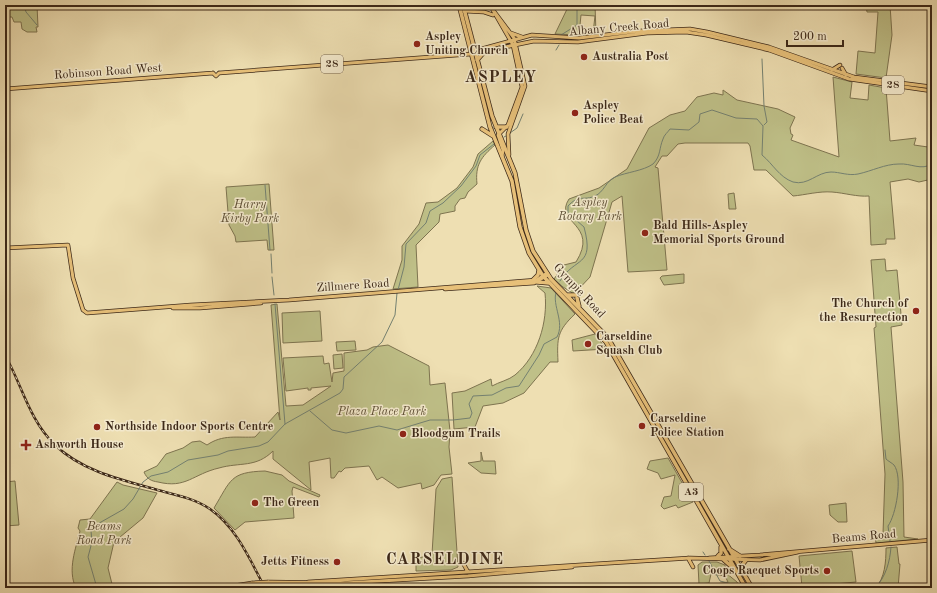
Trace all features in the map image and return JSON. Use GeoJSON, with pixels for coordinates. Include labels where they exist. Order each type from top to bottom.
{"type":"FeatureCollection","features":[{"type":"Feature","properties":{"kind":"highway","name":"Gympie Road"},"geometry":{"type":"LineString","coordinates":[[459,5],[494,136],[512,181],[524,239],[539,270],[604,339],[752,588]]}},
{"type":"Feature","properties":{"kind":"highway","name":"Gympie Road"},"geometry":{"type":"LineString","coordinates":[[463,5],[473,53],[477,60],[496,127],[509,156],[517,180],[527,234],[533,251],[552,283]]}},
{"type":"Feature","properties":{"kind":"highway"},"geometry":{"type":"LineString","coordinates":[[477,60],[484,52]]}},
{"type":"Feature","properties":{"kind":"highway"},"geometry":{"type":"LineString","coordinates":[[496,127],[507,127]]}},
{"type":"Feature","properties":{"kind":"highway"},"geometry":{"type":"LineString","coordinates":[[482,129],[494,136]]}},
{"type":"Feature","properties":{"kind":"highway"},"geometry":{"type":"LineString","coordinates":[[539,270],[535,281],[552,283]]}},
{"type":"Feature","properties":{"kind":"highway","name":"Gympie Road"},"geometry":{"type":"LineString","coordinates":[[560,291],[567,295],[608,338],[727,559],[735,568],[746,588]]}},
{"type":"Feature","properties":{"kind":"highway"},"geometry":{"type":"LineString","coordinates":[[567,295],[576,296],[578,306]]}},
{"type":"Feature","properties":{"kind":"highway"},"geometry":{"type":"LineString","coordinates":[[718,556],[721,553],[721,546]]}},
{"type":"Feature","properties":{"kind":"highway"},"geometry":{"type":"LineString","coordinates":[[729,550],[740,556]]}},
{"type":"Feature","properties":{"kind":"highway"},"geometry":{"type":"LineString","coordinates":[[740,568],[746,560]]}},
{"type":"Feature","properties":{"kind":"main road"},"geometry":{"type":"LineString","coordinates":[[484,12],[490,6]]}},
{"type":"Feature","properties":{"kind":"main road"},"geometry":{"type":"LineString","coordinates":[[490,6],[495,16],[510,34],[522,37]]}},
{"type":"Feature","properties":{"kind":"main road"},"geometry":{"type":"LineString","coordinates":[[490,6],[513,40],[525,88],[508,137],[509,156]]}},
{"type":"Feature","properties":{"kind":"main road"},"geometry":{"type":"LineString","coordinates":[[460,11],[484,12],[495,16]]}},
{"type":"Feature","properties":{"kind":"main road","name":"Albany Creek Road"},"geometry":{"type":"LineString","coordinates":[[513,40],[522,37],[539,35],[579,38],[639,31],[694,30],[769,47],[846,74],[931,86]]}},
{"type":"Feature","properties":{"kind":"main road","name":"Albany Creek Road"},"geometry":{"type":"LineString","coordinates":[[515,45],[541,41],[589,41],[651,33],[698,33],[769,50],[846,78],[932,91]]}},
{"type":"Feature","properties":{"kind":"main road"},"geometry":{"type":"LineString","coordinates":[[510,34],[506,45],[517,52]]}},
{"type":"Feature","properties":{"kind":"main road","name":"28"},"geometry":{"type":"LineString","coordinates":[[473,53],[484,52],[506,45],[513,40]]}},
{"type":"Feature","properties":{"kind":"main road"},"geometry":{"type":"LineString","coordinates":[[502,156],[503,150],[497,138],[499,133],[507,127],[522,88],[517,52],[523,43]]}},
{"type":"Feature","properties":{"kind":"main road","name":"28"},"geometry":{"type":"LineString","coordinates":[[473,53],[506,45],[515,45]]}},
{"type":"Feature","properties":{"kind":"main road","name":"Robinson Road West"},"geometry":{"type":"LineString","coordinates":[[5,89],[213,73],[217,70],[219,73],[473,53]]}},
{"type":"Feature","properties":{"kind":"main road"},"geometry":{"type":"LineString","coordinates":[[832,70],[841,66],[846,74]]}},
{"type":"Feature","properties":{"kind":"main road","name":"Zillmere Road"},"geometry":{"type":"LineString","coordinates":[[5,248],[68,245],[73,278],[83,311],[87,313],[227,303],[267,302],[441,289],[535,281],[548,274]]}},
{"type":"Feature","properties":{"kind":"main road"},"geometry":{"type":"LineString","coordinates":[[227,303],[232,299]]}},
{"type":"Feature","properties":{"kind":"main road","name":"Zillmere Road"},"geometry":{"type":"LineString","coordinates":[[165,307],[200,308],[267,302]]}},
{"type":"Feature","properties":{"kind":"main road","name":"Beams Road"},"geometry":{"type":"LineString","coordinates":[[308,582],[688,558],[727,559],[740,556],[932,540]]}},
{"type":"Feature","properties":{"kind":"main road","name":"Beams Road"},"geometry":{"type":"LineString","coordinates":[[734,558],[746,560],[770,559],[798,552]]}},
{"type":"Feature","properties":{"kind":"main road"},"geometry":{"type":"LineString","coordinates":[[770,554],[770,559]]}},
{"type":"Feature","properties":{"kind":"main road","name":"Beams Road"},"geometry":{"type":"LineString","coordinates":[[707,558],[718,556],[727,559]]}},
{"type":"Feature","properties":{"kind":"main road"},"geometry":{"type":"LineString","coordinates":[[688,558],[693,567]]}},
{"type":"Feature","properties":{"kind":"main road"},"geometry":{"type":"LineString","coordinates":[[463,563],[468,572]]}},
{"type":"Feature","properties":{"kind":"main road","name":"Beams Road"},"geometry":{"type":"LineString","coordinates":[[221,588],[268,582],[345,583],[464,576],[558,570],[573,566]]}},
{"type":"Feature","properties":{"kind":"green space"},"geometry":{"type":"Polygon","coordinates":[[[9,5],[37,5],[37,32],[27,32],[22,29],[21,22],[14,22],[12,17],[9,17],[9,5]]]}},
{"type":"Feature","properties":{"kind":"green space"},"geometry":{"type":"Polygon","coordinates":[[[569,5],[595,5],[596,33],[593,33],[595,16],[581,15],[579,35],[555,34],[569,5]]]}},
{"type":"Feature","properties":{"kind":"green space"},"geometry":{"type":"Polygon","coordinates":[[[866,5],[890,5],[892,35],[886,78],[856,74],[858,51],[875,53],[878,12],[867,12],[866,5]]]}},
{"type":"Feature","properties":{"kind":"green space","name":"Aspley Rotary Park"},"geometry":{"type":"Polygon","coordinates":[[[833,77],[852,82],[850,98],[868,100],[869,85],[886,88],[890,141],[916,138],[914,145],[928,147],[932,144],[932,179],[919,182],[908,179],[890,182],[895,239],[886,239],[886,244],[871,245],[869,196],[827,192],[793,196],[766,170],[754,170],[750,146],[748,143],[685,143],[678,144],[667,156],[662,156],[655,167],[658,168],[667,270],[628,272],[622,196],[612,202],[590,277],[574,294],[554,279],[564,265],[576,262],[582,249],[583,240],[580,232],[567,214],[566,207],[569,199],[599,188],[627,169],[649,128],[670,115],[685,111],[697,97],[714,93],[723,95],[723,90],[737,100],[778,109],[795,117],[790,128],[791,134],[793,135],[791,140],[839,157],[833,77]]]}},
{"type":"Feature","properties":{"kind":"green space"},"geometry":{"type":"Polygon","coordinates":[[[493,141],[495,145],[486,153],[478,166],[477,184],[468,192],[465,198],[460,199],[455,206],[455,211],[440,214],[439,222],[416,245],[418,287],[393,289],[402,260],[402,246],[419,224],[426,203],[438,202],[457,188],[473,167],[478,154],[493,141]]]}},
{"type":"Feature","properties":{"kind":"green space","name":"Harry Kirby Park"},"geometry":{"type":"Polygon","coordinates":[[[269,184],[274,250],[268,250],[267,240],[236,242],[235,236],[229,225],[226,187],[269,184]]]}},
{"type":"Feature","properties":{"kind":"green space"},"geometry":{"type":"Polygon","coordinates":[[[734,193],[736,209],[729,209],[728,194],[734,193]]]}},
{"type":"Feature","properties":{"kind":"green space"},"geometry":{"type":"Polygon","coordinates":[[[885,259],[886,271],[897,270],[902,325],[891,327],[903,482],[904,537],[918,539],[876,543],[875,535],[883,534],[885,474],[874,328],[876,327],[871,260],[885,259]]]}},
{"type":"Feature","properties":{"kind":"green space"},"geometry":{"type":"Polygon","coordinates":[[[684,274],[684,283],[664,285],[660,278],[662,276],[684,274]]]}},
{"type":"Feature","properties":{"kind":"green space"},"geometry":{"type":"Polygon","coordinates":[[[537,286],[551,288],[575,314],[561,330],[559,335],[558,362],[550,362],[524,393],[503,403],[483,406],[475,427],[454,429],[452,393],[465,391],[491,379],[492,386],[507,380],[513,377],[530,358],[540,338],[545,315],[545,293],[537,286]]]}},
{"type":"Feature","properties":{"kind":"green space","name":"Plaza Place Park"},"geometry":{"type":"Polygon","coordinates":[[[277,304],[286,406],[303,405],[331,386],[311,388],[311,390],[308,390],[308,388],[286,391],[283,358],[323,356],[324,364],[329,363],[332,382],[333,373],[344,371],[344,353],[388,345],[429,366],[430,385],[445,383],[450,431],[449,447],[452,474],[441,475],[434,485],[422,489],[421,483],[398,488],[382,477],[377,480],[369,466],[345,468],[341,472],[339,471],[334,478],[331,478],[330,458],[309,462],[311,490],[273,459],[273,451],[260,460],[248,464],[219,468],[176,484],[153,481],[148,478],[144,472],[157,466],[166,454],[183,448],[192,442],[200,441],[207,445],[224,438],[255,437],[278,412],[280,420],[271,305],[277,304]]]}},
{"type":"Feature","properties":{"kind":"green space"},"geometry":{"type":"Polygon","coordinates":[[[320,311],[322,341],[283,343],[282,313],[320,311]]]}},
{"type":"Feature","properties":{"kind":"green space","name":"Carseldine Squash Club"},"geometry":{"type":"Polygon","coordinates":[[[595,334],[606,349],[573,351],[572,340],[595,334]]]}},
{"type":"Feature","properties":{"kind":"green space"},"geometry":{"type":"Polygon","coordinates":[[[355,341],[356,350],[337,351],[336,342],[355,341]]]}},
{"type":"Feature","properties":{"kind":"green space"},"geometry":{"type":"Polygon","coordinates":[[[342,354],[343,368],[334,369],[333,355],[342,354]]]}},
{"type":"Feature","properties":{"kind":"green space"},"geometry":{"type":"Polygon","coordinates":[[[481,452],[483,461],[495,461],[496,474],[481,473],[468,463],[481,461],[481,452]]]}},
{"type":"Feature","properties":{"kind":"green space"},"geometry":{"type":"Polygon","coordinates":[[[668,458],[693,502],[678,508],[676,505],[664,509],[661,506],[664,497],[671,496],[675,475],[661,479],[658,473],[647,469],[650,461],[668,458]]]}},
{"type":"Feature","properties":{"kind":"green space","name":"The Green"},"geometry":{"type":"Polygon","coordinates":[[[265,471],[282,475],[289,481],[320,495],[319,497],[293,487],[294,518],[245,522],[235,530],[214,508],[228,484],[233,479],[245,473],[265,471]]]}},
{"type":"Feature","properties":{"kind":"green space"},"geometry":{"type":"Polygon","coordinates":[[[452,477],[458,567],[451,570],[416,571],[416,559],[432,554],[436,489],[442,479],[452,477]]]}},
{"type":"Feature","properties":{"kind":"green space"},"geometry":{"type":"Polygon","coordinates":[[[15,481],[19,525],[5,526],[5,482],[15,481]]]}},
{"type":"Feature","properties":{"kind":"green space","name":"Beams Road Park"},"geometry":{"type":"Polygon","coordinates":[[[117,482],[123,485],[157,493],[143,518],[114,542],[108,568],[113,588],[76,588],[73,581],[72,567],[80,531],[78,528],[80,520],[90,519],[117,482]]]}},
{"type":"Feature","properties":{"kind":"green space"},"geometry":{"type":"Polygon","coordinates":[[[846,503],[847,522],[838,522],[830,515],[829,505],[846,503]]]}},
{"type":"Feature","properties":{"kind":"green space"},"geometry":{"type":"Polygon","coordinates":[[[897,547],[900,564],[898,588],[875,588],[883,575],[886,548],[897,547]]]}},
{"type":"Feature","properties":{"kind":"green space","name":"Coops Racquet Sports"},"geometry":{"type":"Polygon","coordinates":[[[852,551],[856,582],[802,587],[799,556],[852,551]]]}},
{"type":"Feature","properties":{"kind":"green space"},"geometry":{"type":"Polygon","coordinates":[[[702,562],[717,562],[725,565],[726,573],[737,582],[741,588],[711,588],[710,585],[728,582],[725,576],[711,574],[709,583],[699,584],[698,565],[702,562]]]}},
{"type":"Feature","properties":{"kind":"waterway"},"geometry":{"type":"LineString","coordinates":[[24,5],[26,12],[37,25]]}},
{"type":"Feature","properties":{"kind":"waterway"},"geometry":{"type":"LineString","coordinates":[[561,35],[577,25],[577,5]]}},
{"type":"Feature","properties":{"kind":"waterway"},"geometry":{"type":"LineString","coordinates":[[556,50],[559,45]]}},
{"type":"Feature","properties":{"kind":"waterway"},"geometry":{"type":"LineString","coordinates":[[762,59],[764,106],[767,122],[764,125]]}},
{"type":"Feature","properties":{"kind":"waterway"},"geometry":{"type":"LineString","coordinates":[[560,281],[566,273],[582,260],[587,249],[587,240],[584,227],[568,213],[568,206],[575,200],[595,196],[601,192],[609,181],[615,177],[653,164],[659,155],[665,135],[670,129],[689,130],[699,122],[700,114],[712,110],[736,118],[757,119],[763,126],[762,155],[780,174],[793,182],[798,183],[808,181],[821,174],[831,172],[854,174],[863,173],[894,164],[920,167],[932,164]]}},
{"type":"Feature","properties":{"kind":"waterway"},"geometry":{"type":"LineString","coordinates":[[510,133],[517,128],[523,114]]}},
{"type":"Feature","properties":{"kind":"waterway"},"geometry":{"type":"LineString","coordinates":[[398,290],[404,267],[406,244],[426,223],[430,211],[443,203],[461,186],[476,166],[480,155],[494,144]]}},
{"type":"Feature","properties":{"kind":"waterway"},"geometry":{"type":"LineString","coordinates":[[265,185],[270,250]]}},
{"type":"Feature","properties":{"kind":"waterway"},"geometry":{"type":"LineString","coordinates":[[271,254],[272,273]]}},
{"type":"Feature","properties":{"kind":"waterway"},"geometry":{"type":"LineString","coordinates":[[272,277],[274,295]]}},
{"type":"Feature","properties":{"kind":"waterway"},"geometry":{"type":"LineString","coordinates":[[310,411],[332,430],[346,433],[379,426],[397,430],[430,420],[470,418],[472,413],[469,404],[473,396],[492,395],[506,388],[519,386],[539,355],[544,344],[557,337],[560,326],[555,297],[556,292]]}},
{"type":"Feature","properties":{"kind":"waterway"},"geometry":{"type":"LineString","coordinates":[[97,588],[88,557],[92,542],[91,531],[94,526],[124,509],[133,499],[143,482],[151,476],[168,472],[188,460],[259,446],[268,442],[285,424],[340,393],[343,389],[344,377],[382,342],[395,315],[397,293]]}},
{"type":"Feature","properties":{"kind":"waterway"},"geometry":{"type":"LineString","coordinates":[[275,304],[285,424]]}},
{"type":"Feature","properties":{"kind":"waterway"},"geometry":{"type":"LineString","coordinates":[[885,450],[886,459],[894,465],[898,478],[896,505],[894,514],[888,526],[890,541]]}},
{"type":"Feature","properties":{"kind":"waterway"},"geometry":{"type":"LineString","coordinates":[[875,588],[879,584],[887,569],[891,547]]}},
{"type":"Feature","properties":{"kind":"waterway"},"geometry":{"type":"LineString","coordinates":[[709,561],[720,581],[732,584],[736,588]]}},
{"type":"Feature","properties":{"kind":"railway"},"geometry":{"type":"LineString","coordinates":[[5,355],[39,425],[46,435],[66,455],[79,463],[107,475],[189,499],[210,509],[228,525],[242,545],[265,588]]}},
{"type":"Feature","properties":{"kind":"place","name":"Aspley Uniting Church"},"geometry":{"type":"Point","coordinates":[417,44]}},
{"type":"Feature","properties":{"kind":"place","name":"Australia Post"},"geometry":{"type":"Point","coordinates":[584,57]}},
{"type":"Feature","properties":{"kind":"place","name":"Aspley Police Beat"},"geometry":{"type":"Point","coordinates":[575,113]}},
{"type":"Feature","properties":{"kind":"place","name":"Bald Hills-Aspley Memorial Sports Ground"},"geometry":{"type":"Point","coordinates":[645,233]}},
{"type":"Feature","properties":{"kind":"place","name":"The Church of the Resurrection"},"geometry":{"type":"Point","coordinates":[916,311]}},
{"type":"Feature","properties":{"kind":"place","name":"Carseldine Squash Club"},"geometry":{"type":"Point","coordinates":[588,344]}},
{"type":"Feature","properties":{"kind":"place","name":"Carseldine Police Station"},"geometry":{"type":"Point","coordinates":[642,426]}},
{"type":"Feature","properties":{"kind":"place","name":"Northside Indoor Sports Centre"},"geometry":{"type":"Point","coordinates":[97,427]}},
{"type":"Feature","properties":{"kind":"place","name":"Bloodgum Trails"},"geometry":{"type":"Point","coordinates":[403,434]}},
{"type":"Feature","properties":{"kind":"place","name":"Ashworth House"},"geometry":{"type":"Point","coordinates":[26,445]}},
{"type":"Feature","properties":{"kind":"place","name":"The Green"},"geometry":{"type":"Point","coordinates":[255,503]}},
{"type":"Feature","properties":{"kind":"place","name":"Jetts Fitness"},"geometry":{"type":"Point","coordinates":[337,562]}},
{"type":"Feature","properties":{"kind":"place","name":"Coops Racquet Sports"},"geometry":{"type":"Point","coordinates":[827,571]}},
{"type":"Feature","properties":{"kind":"district","name":"ASPLEY"},"geometry":{"type":"Point","coordinates":[501,78]}},
{"type":"Feature","properties":{"kind":"district","name":"CARSELDINE"},"geometry":{"type":"Point","coordinates":[445,560]}}]}
